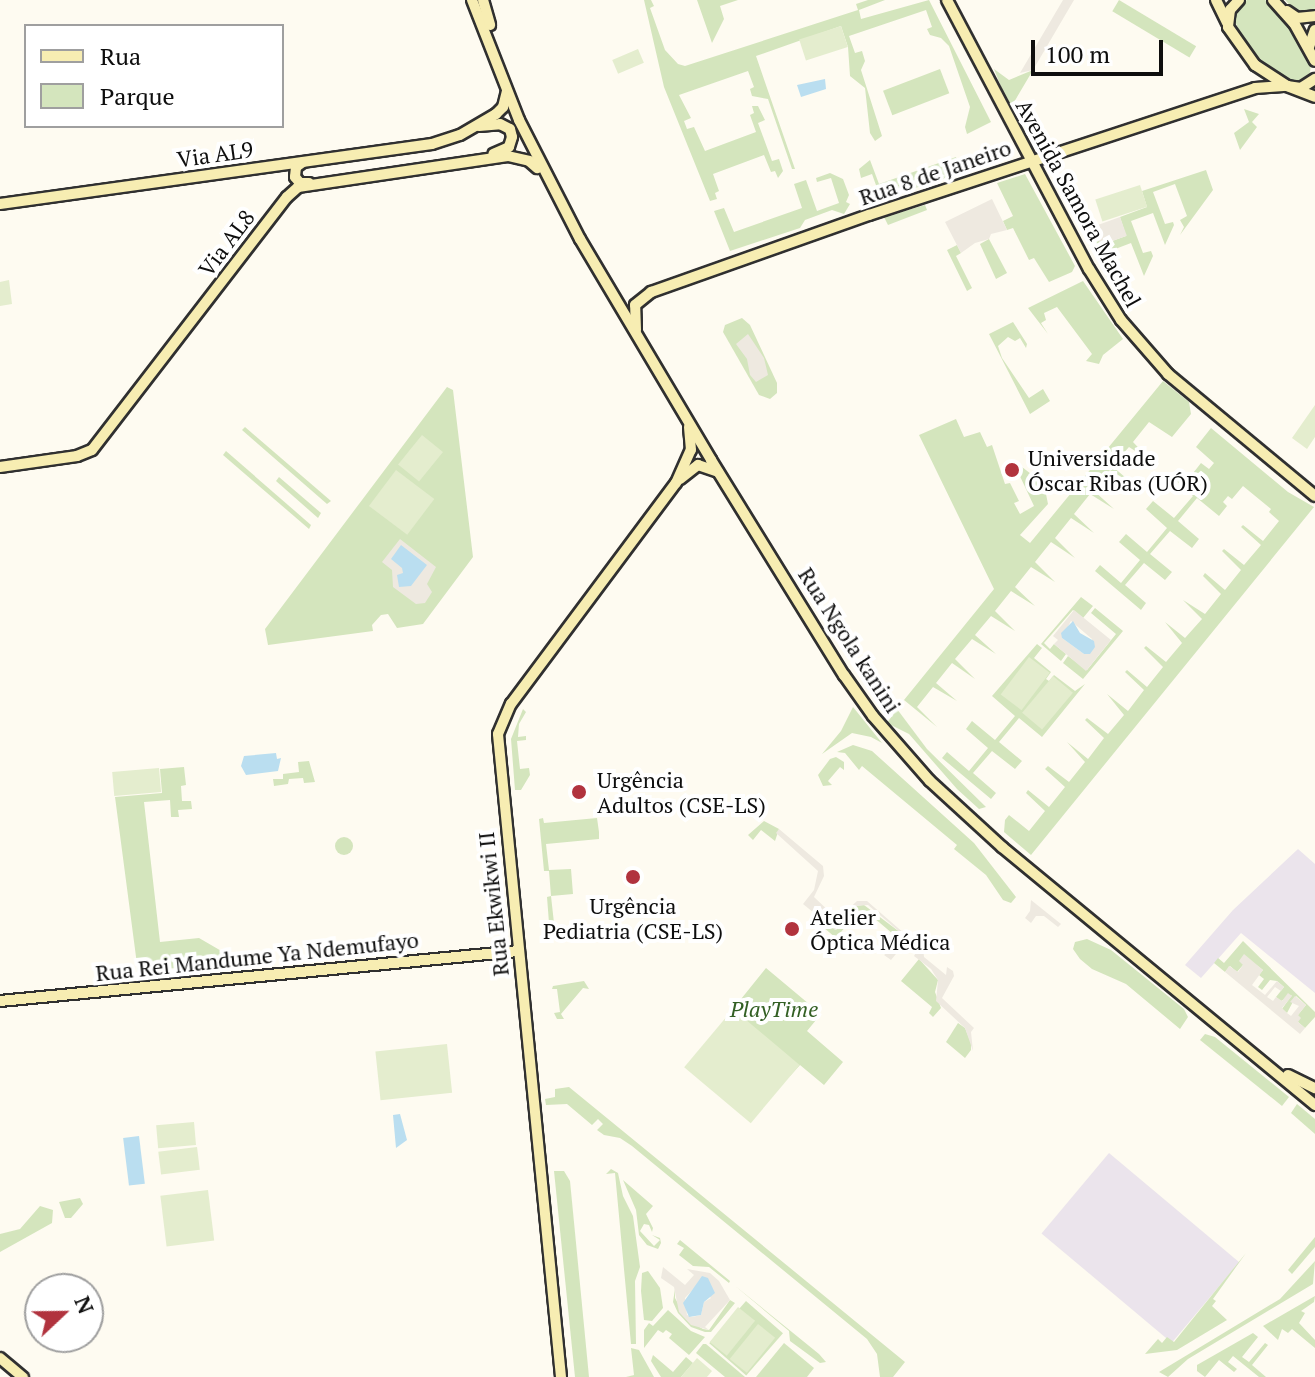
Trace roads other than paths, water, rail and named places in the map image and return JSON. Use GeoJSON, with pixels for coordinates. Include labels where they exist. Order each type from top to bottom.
{"type":"FeatureCollection","features":[{"type":"Feature","properties":{"kind":"street","name":"Rua Ngola kanini"},"geometry":{"type":"LineString","coordinates":[[472,0],[503,75]]}},
{"type":"Feature","properties":{"kind":"street","name":"Rua Ngola kanini"},"geometry":{"type":"LineString","coordinates":[[483,0],[507,89],[542,172],[638,338],[851,685],[930,781],[1096,928],[1315,1105]]}},
{"type":"Feature","properties":{"kind":"street","name":"Avenida Samora Machel"},"geometry":{"type":"LineString","coordinates":[[947,0],[1103,293],[1147,352],[1210,411],[1315,496]]}},
{"type":"Feature","properties":{"kind":"street"},"geometry":{"type":"LineString","coordinates":[[1216,0],[1232,35],[1255,65],[1287,86],[1315,97]]}},
{"type":"Feature","properties":{"kind":"street"},"geometry":{"type":"LineString","coordinates":[[1232,35],[1227,18],[1239,0]]}},
{"type":"Feature","properties":{"kind":"street"},"geometry":{"type":"LineString","coordinates":[[1276,2],[1297,18],[1315,16]]}},
{"type":"Feature","properties":{"kind":"street"},"geometry":{"type":"LineString","coordinates":[[1276,2],[1314,59]]}},
{"type":"Feature","properties":{"kind":"street"},"geometry":{"type":"LineString","coordinates":[[1314,59],[1309,39],[1315,30]]}},
{"type":"Feature","properties":{"kind":"street","name":"Rua 8 de Janeiro"},"geometry":{"type":"LineString","coordinates":[[638,338],[635,305],[651,292],[1032,160],[1255,88],[1301,88],[1315,79]]}},
{"type":"Feature","properties":{"kind":"street","name":"Via AL9"},"geometry":{"type":"LineString","coordinates":[[0,204],[445,141],[500,111],[507,89]]}},
{"type":"Feature","properties":{"kind":"street"},"geometry":{"type":"LineString","coordinates":[[473,127],[500,124],[510,129],[512,137],[509,147],[480,159]]}},
{"type":"Feature","properties":{"kind":"street"},"geometry":{"type":"LineString","coordinates":[[388,150],[400,159],[398,168],[391,173]]}},
{"type":"Feature","properties":{"kind":"street"},"geometry":{"type":"LineString","coordinates":[[304,161],[293,172],[300,183],[480,159],[518,157],[542,172]]}},
{"type":"Feature","properties":{"kind":"street","name":"Via AL8"},"geometry":{"type":"LineString","coordinates":[[0,467],[77,456],[92,450],[287,197],[310,183]]}},
{"type":"Feature","properties":{"kind":"street","name":"Rua Ekwikwi II"},"geometry":{"type":"LineString","coordinates":[[561,1377],[498,748],[503,720],[676,483],[691,450],[684,412]]}},
{"type":"Feature","properties":{"kind":"street","name":"Rua Ekwikwi II"},"geometry":{"type":"LineString","coordinates":[[676,483],[698,465],[708,466],[720,473]]}},
{"type":"Feature","properties":{"kind":"street","name":"Rua Rei Mandume Ya Ndemufayo"},"geometry":{"type":"LineString","coordinates":[[0,1001],[518,951]]}},
{"type":"Feature","properties":{"kind":"street"},"geometry":{"type":"LineString","coordinates":[[1249,1050],[1304,1086],[1315,1088]]}},
{"type":"Feature","properties":{"kind":"street"},"geometry":{"type":"LineString","coordinates":[[0,1358],[23,1377]]}},
{"type":"Feature","properties":{"kind":"water"},"geometry":{"type":"Polygon","coordinates":[[[825,79],[826,89],[801,97],[797,85],[825,79]]]}},
{"type":"Feature","properties":{"kind":"water"},"geometry":{"type":"Polygon","coordinates":[[[401,545],[427,565],[411,586],[399,587],[397,575],[403,573],[402,568],[391,559],[401,545]]]}},
{"type":"Feature","properties":{"kind":"water"},"geometry":{"type":"Polygon","coordinates":[[[1073,621],[1080,633],[1094,641],[1095,647],[1090,654],[1084,654],[1062,638],[1061,633],[1073,621]]]}},
{"type":"Feature","properties":{"kind":"water"},"geometry":{"type":"Polygon","coordinates":[[[276,753],[277,759],[281,758],[278,771],[246,775],[241,766],[244,756],[276,753]]]}},
{"type":"Feature","properties":{"kind":"water"},"geometry":{"type":"Polygon","coordinates":[[[400,1114],[407,1140],[396,1148],[393,1115],[400,1114]]]}},
{"type":"Feature","properties":{"kind":"water"},"geometry":{"type":"Polygon","coordinates":[[[139,1136],[145,1184],[129,1186],[123,1138],[139,1136]]]}},
{"type":"Feature","properties":{"kind":"water"},"geometry":{"type":"Polygon","coordinates":[[[702,1276],[708,1278],[715,1293],[704,1302],[701,1315],[689,1317],[683,1303],[702,1276]]]}},
{"type":"Feature","properties":{"kind":"place","name":"Universidade Óscar Ribas (UÓR)"},"geometry":{"type":"Point","coordinates":[1012,470]}},
{"type":"Feature","properties":{"kind":"place","name":"Urgência Adultos (CSE-LS)"},"geometry":{"type":"Point","coordinates":[579,792]}},
{"type":"Feature","properties":{"kind":"place","name":"Urgência Pediatria (CSE-LS)"},"geometry":{"type":"Point","coordinates":[633,877]}},
{"type":"Feature","properties":{"kind":"place","name":"Atelier Óptica Médica"},"geometry":{"type":"Point","coordinates":[792,929]}},
{"type":"Feature","properties":{"kind":"park label","name":"PlayTime"},"geometry":{"type":"Point","coordinates":[774,1009]}}]}
